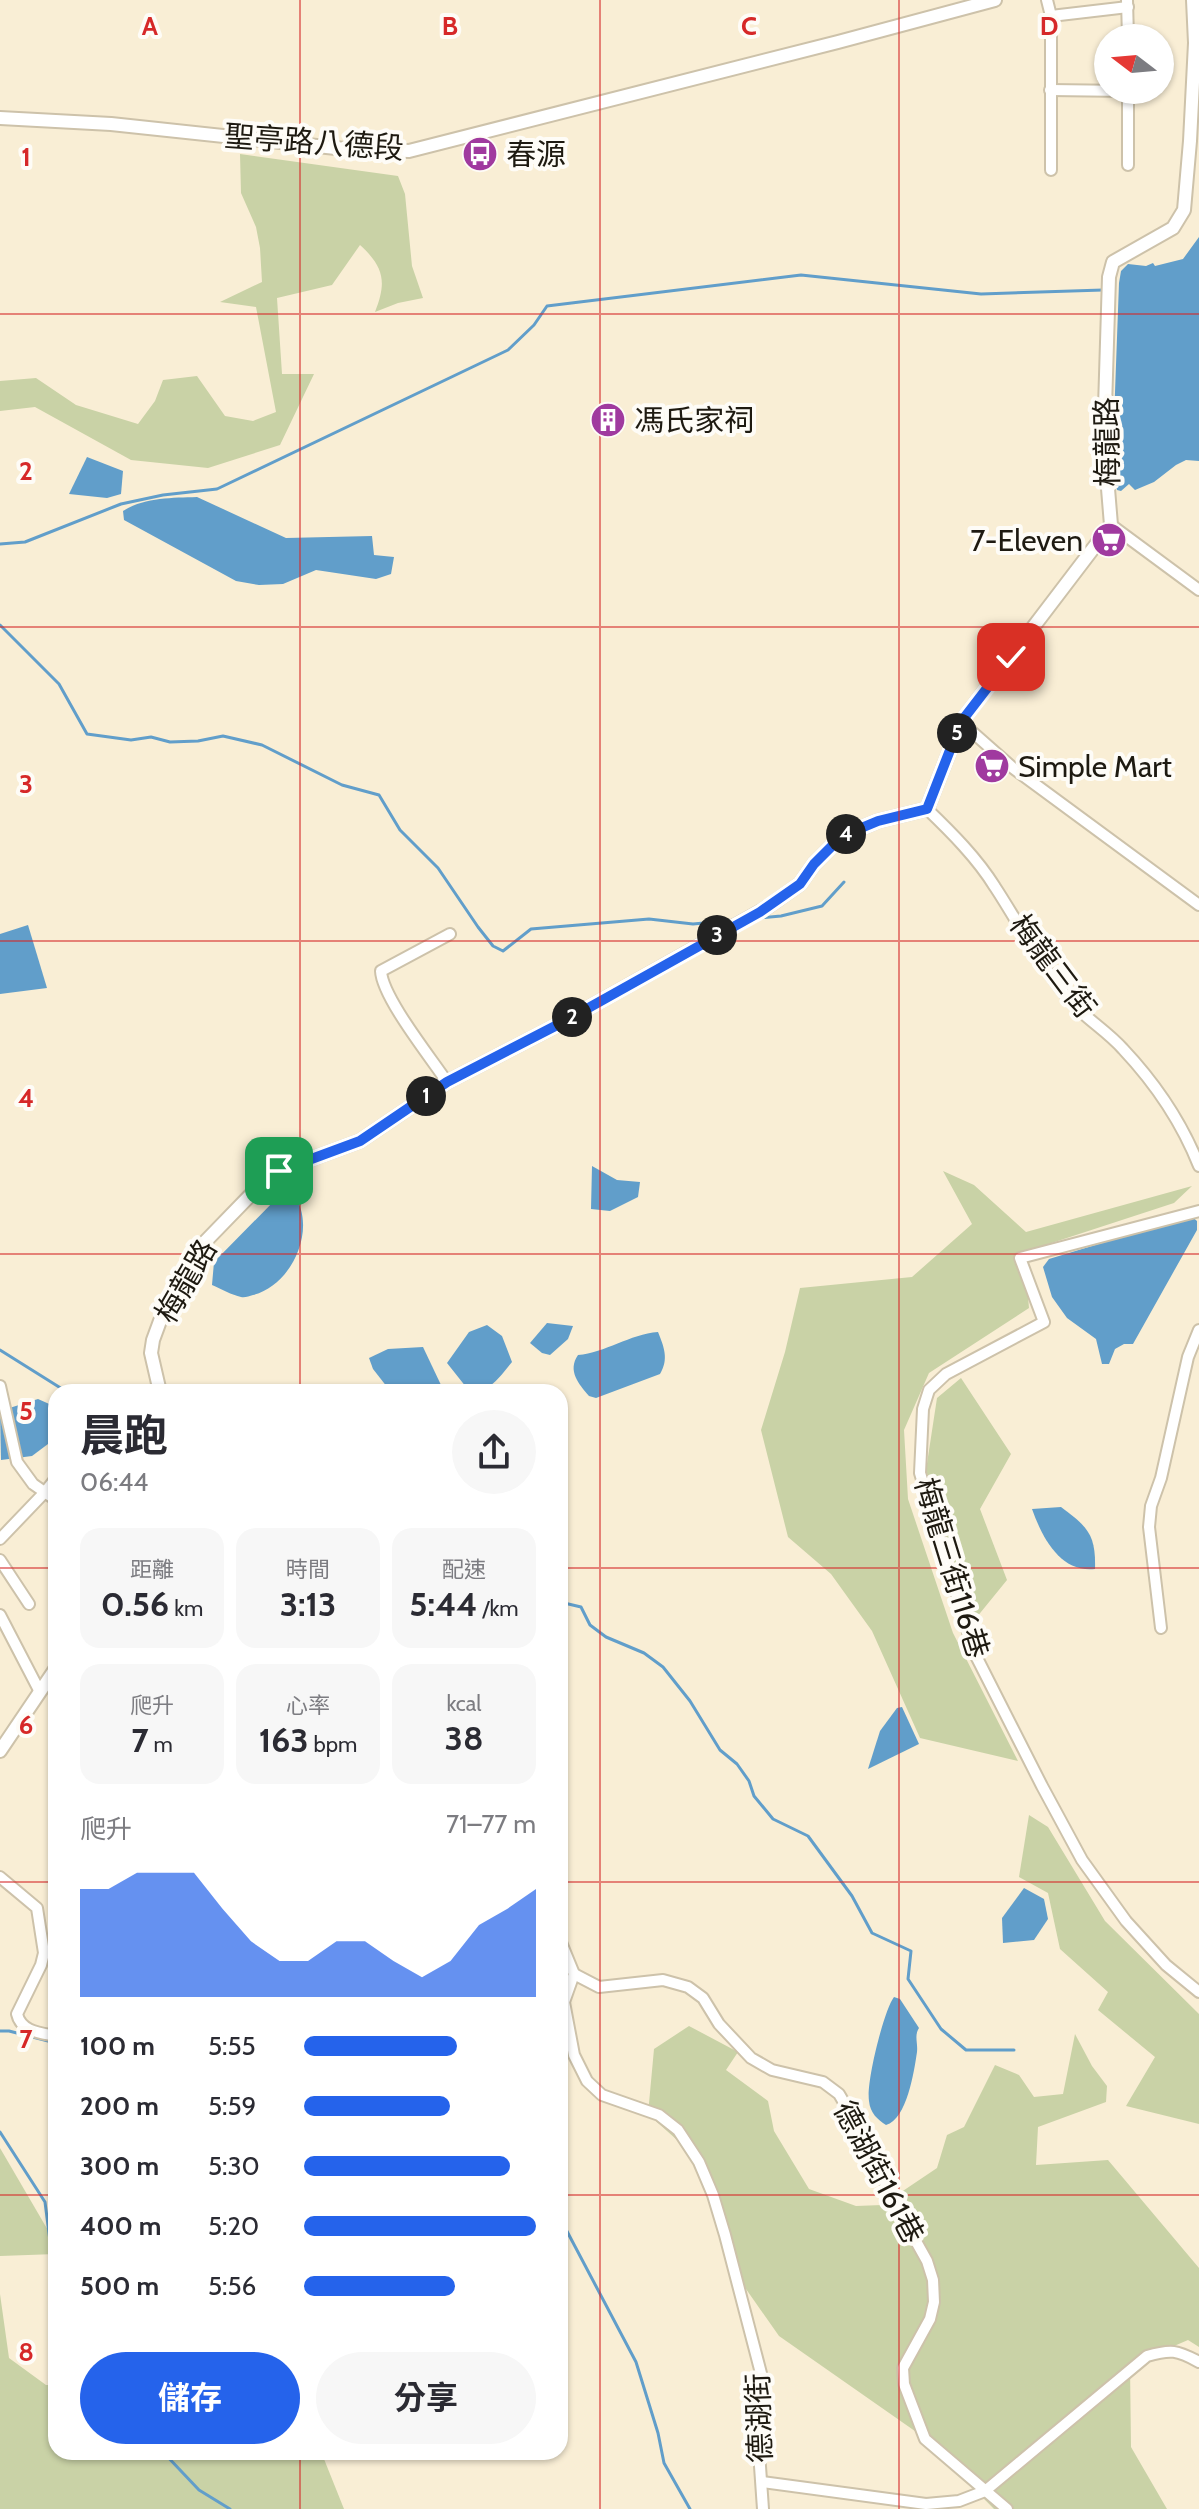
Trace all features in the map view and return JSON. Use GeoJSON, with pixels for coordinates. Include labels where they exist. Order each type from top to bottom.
{"type":"FeatureCollection","features":[{"type":"Feature","properties":{"kind":"street","name":"聖亭路八德段"},"geometry":{"type":"LineString","coordinates":[[0,118],[111,124],[345,149],[409,151],[995,0]]}},
{"type":"Feature","properties":{"kind":"street"},"geometry":{"type":"LineString","coordinates":[[1047,0],[1051,16],[1051,170]]}},
{"type":"Feature","properties":{"kind":"street","name":"梅龍路"},"geometry":{"type":"LineString","coordinates":[[158,1384],[151,1353],[160,1321],[201,1246],[266,1179],[279,1171],[360,1141],[447,1082],[565,1021],[760,912],[800,884],[814,864],[842,836],[878,821],[927,809],[961,722],[1111,525],[1104,440],[1109,277],[1113,262],[1173,228],[1184,210],[1194,57],[1193,0]]}},
{"type":"Feature","properties":{"kind":"street"},"geometry":{"type":"LineString","coordinates":[[1051,16],[1128,4]]}},
{"type":"Feature","properties":{"kind":"street"},"geometry":{"type":"LineString","coordinates":[[1050,90],[1094,91]]}},
{"type":"Feature","properties":{"kind":"street"},"geometry":{"type":"LineString","coordinates":[[1128,104],[1128,165]]}},
{"type":"Feature","properties":{"kind":"street"},"geometry":{"type":"LineString","coordinates":[[1111,525],[1199,590]]}},
{"type":"Feature","properties":{"kind":"street"},"geometry":{"type":"LineString","coordinates":[[961,722],[1013,768],[1199,905]]}},
{"type":"Feature","properties":{"kind":"street","name":"梅龍三街"},"geometry":{"type":"LineString","coordinates":[[927,809],[951,832],[993,883],[1073,1004],[1123,1048],[1172,1112],[1199,1166]]}},
{"type":"Feature","properties":{"kind":"street"},"geometry":{"type":"LineString","coordinates":[[447,1082],[396,1005],[381,979],[381,971],[450,934]]}},
{"type":"Feature","properties":{"kind":"street","name":"梅龍三街116巷"},"geometry":{"type":"LineString","coordinates":[[1199,1211],[1020,1258],[1044,1322],[946,1374],[929,1390],[923,1409],[920,1473],[974,1652],[1042,1786],[1082,1860],[1126,1921],[1166,1965],[1199,1992]]}},
{"type":"Feature","properties":{"kind":"street"},"geometry":{"type":"LineString","coordinates":[[1161,1628],[1149,1527],[1151,1506],[1161,1478],[1188,1357],[1199,1330]]}},
{"type":"Feature","properties":{"kind":"street"},"geometry":{"type":"LineString","coordinates":[[2,1389],[17,1462],[33,1484],[48,1494]]}},
{"type":"Feature","properties":{"kind":"street"},"geometry":{"type":"LineString","coordinates":[[0,1539],[48,1488]]}},
{"type":"Feature","properties":{"kind":"street"},"geometry":{"type":"LineString","coordinates":[[0,1560],[29,1604]]}},
{"type":"Feature","properties":{"kind":"street"},"geometry":{"type":"LineString","coordinates":[[0,1615],[40,1692]]}},
{"type":"Feature","properties":{"kind":"street"},"geometry":{"type":"LineString","coordinates":[[0,1751],[48,1680]]}},
{"type":"Feature","properties":{"kind":"street"},"geometry":{"type":"LineString","coordinates":[[0,1877],[37,1908],[44,1953],[17,2014],[18,2021],[28,2030],[48,2034]]}},
{"type":"Feature","properties":{"kind":"street"},"geometry":{"type":"LineString","coordinates":[[568,1959],[574,1974]]}},
{"type":"Feature","properties":{"kind":"street","name":"德湖街"},"geometry":{"type":"LineString","coordinates":[[568,1991],[574,1974]]}},
{"type":"Feature","properties":{"kind":"street","name":"德湖街161巷"},"geometry":{"type":"LineString","coordinates":[[574,1974],[599,1987],[663,1980],[688,1987],[703,1998],[719,2024],[751,2058],[772,2070],[823,2082],[839,2094],[927,2261],[933,2280],[932,2310],[903,2368],[904,2384],[925,2439],[1007,2509]]}},
{"type":"Feature","properties":{"kind":"street","name":"德湖街"},"geometry":{"type":"LineString","coordinates":[[568,2023],[574,2055],[587,2081],[602,2095],[659,2115],[678,2130],[699,2162],[713,2195],[763,2381],[759,2452],[762,2482],[926,2504],[959,2501],[985,2491],[1147,2356],[1169,2350],[1199,2362]]}},
{"type":"Feature","properties":{"kind":"street"},"geometry":{"type":"LineString","coordinates":[[762,2482],[763,2509]]}},
{"type":"Feature","properties":{"kind":"green space"},"geometry":{"type":"Polygon","coordinates":[[[240,154],[398,176],[405,194],[412,266],[423,298],[375,312],[381,292],[381,276],[374,261],[360,245],[332,285],[277,298],[282,374],[314,374],[280,445],[208,468],[131,460],[35,407],[0,411],[0,381],[36,378],[76,405],[138,424],[155,401],[163,380],[197,376],[225,416],[253,421],[276,412],[256,307],[220,302],[262,282],[256,227],[241,193],[240,154]]]}},
{"type":"Feature","properties":{"kind":"green space"},"geometry":{"type":"Polygon","coordinates":[[[943,1171],[974,1185],[1026,1232],[1192,1186],[1174,1203],[1024,1252],[1029,1308],[929,1373],[904,1430],[908,1499],[953,1633],[1018,1761],[920,1738],[872,1631],[831,1574],[788,1537],[761,1430],[785,1352],[800,1288],[912,1277],[972,1224],[943,1171]]]}},
{"type":"Feature","properties":{"kind":"green space"},"geometry":{"type":"Polygon","coordinates":[[[961,1378],[1011,1454],[980,1509],[1007,1580],[972,1623],[926,1470],[937,1398],[961,1378]]]}},
{"type":"Feature","properties":{"kind":"green space"},"geometry":{"type":"Polygon","coordinates":[[[1029,1815],[1048,1827],[1105,1921],[1199,2014],[1199,2124],[1126,2106],[1155,2057],[1098,2010],[1108,1992],[1060,1949],[1048,1893],[1019,1877],[1029,1815]]]}},
{"type":"Feature","properties":{"kind":"green space"},"geometry":{"type":"Polygon","coordinates":[[[689,2026],[738,2052],[726,2070],[768,2101],[774,2131],[809,2189],[856,2206],[882,2205],[937,2168],[947,2135],[964,2127],[995,2065],[1019,2075],[1034,2097],[1063,2094],[1075,2034],[1107,2086],[1106,2102],[1038,2127],[1036,2165],[1108,2160],[1199,2268],[1199,2347],[1188,2340],[1130,2365],[1131,2447],[1167,2509],[994,2509],[922,2436],[779,2336],[746,2289],[696,2157],[648,2114],[654,2049],[689,2026]]]}},
{"type":"Feature","properties":{"kind":"green space"},"geometry":{"type":"Polygon","coordinates":[[[0,2148],[48,2230],[48,2254],[0,2256],[0,2148]]]}},
{"type":"Feature","properties":{"kind":"green space"},"geometry":{"type":"Polygon","coordinates":[[[0,2294],[9,2358],[48,2385],[48,2460],[324,2460],[344,2509],[0,2509],[0,2294]]]}},
{"type":"Feature","properties":{"kind":"water"},"geometry":{"type":"Polygon","coordinates":[[[1199,237],[1199,461],[1186,460],[1154,482],[1135,490],[1129,484],[1121,491],[1117,490],[1112,474],[1121,271],[1128,264],[1146,266],[1153,263],[1155,266],[1183,259],[1199,237]]]}},
{"type":"Feature","properties":{"kind":"water"},"geometry":{"type":"Polygon","coordinates":[[[87,457],[123,471],[121,494],[107,498],[69,494],[87,457]]]}},
{"type":"Feature","properties":{"kind":"water"},"geometry":{"type":"Polygon","coordinates":[[[197,497],[286,538],[372,536],[374,555],[394,557],[391,574],[376,579],[316,570],[283,584],[259,585],[236,581],[124,520],[123,511],[140,503],[197,497]]]}},
{"type":"Feature","properties":{"kind":"water"},"geometry":{"type":"Polygon","coordinates":[[[28,925],[47,988],[0,994],[0,934],[28,925]]]}},
{"type":"Feature","properties":{"kind":"water"},"geometry":{"type":"Polygon","coordinates":[[[592,1166],[617,1180],[640,1182],[638,1197],[610,1211],[591,1209],[592,1166]]]}},
{"type":"Feature","properties":{"kind":"water"},"geometry":{"type":"Polygon","coordinates":[[[294,1195],[301,1209],[302,1239],[297,1254],[279,1280],[267,1290],[244,1297],[212,1285],[214,1262],[278,1197],[294,1195]]]}},
{"type":"Feature","properties":{"kind":"water"},"geometry":{"type":"Polygon","coordinates":[[[1191,1216],[1197,1221],[1197,1230],[1133,1344],[1124,1344],[1115,1349],[1109,1364],[1102,1364],[1096,1339],[1067,1318],[1052,1297],[1043,1267],[1049,1259],[1191,1216]]]}},
{"type":"Feature","properties":{"kind":"water"},"geometry":{"type":"Polygon","coordinates":[[[547,1323],[573,1326],[568,1339],[550,1355],[542,1353],[530,1343],[547,1323]]]}},
{"type":"Feature","properties":{"kind":"water"},"geometry":{"type":"Polygon","coordinates":[[[487,1325],[502,1336],[512,1362],[492,1384],[464,1384],[447,1363],[469,1332],[487,1325]]]}},
{"type":"Feature","properties":{"kind":"water"},"geometry":{"type":"Polygon","coordinates":[[[658,1332],[665,1358],[660,1374],[596,1398],[589,1396],[578,1382],[574,1366],[578,1355],[658,1332]]]}},
{"type":"Feature","properties":{"kind":"water"},"geometry":{"type":"Polygon","coordinates":[[[423,1347],[441,1384],[385,1384],[369,1358],[388,1349],[423,1347]]]}},
{"type":"Feature","properties":{"kind":"water"},"geometry":{"type":"Polygon","coordinates":[[[38,1399],[48,1403],[48,1444],[32,1456],[1,1460],[0,1411],[38,1399]]]}},
{"type":"Feature","properties":{"kind":"water"},"geometry":{"type":"Polygon","coordinates":[[[1061,1507],[1084,1526],[1092,1540],[1095,1569],[1083,1569],[1062,1559],[1041,1531],[1032,1509],[1061,1507]]]}},
{"type":"Feature","properties":{"kind":"water"},"geometry":{"type":"Polygon","coordinates":[[[902,1707],[919,1744],[868,1769],[880,1731],[897,1708],[902,1707]]]}},
{"type":"Feature","properties":{"kind":"water"},"geometry":{"type":"Polygon","coordinates":[[[1024,1888],[1044,1899],[1048,1919],[1034,1940],[1003,1943],[1002,1918],[1024,1888]]]}},
{"type":"Feature","properties":{"kind":"water"},"geometry":{"type":"Polygon","coordinates":[[[894,1997],[900,1999],[919,2028],[916,2061],[908,2094],[899,2114],[886,2125],[873,2113],[869,2092],[881,2031],[894,1997]]]}},
{"type":"Feature","properties":{"kind":"waterway"},"geometry":{"type":"LineString","coordinates":[[0,544],[25,542],[121,504],[163,495],[217,489],[508,350],[534,325],[547,306],[801,275],[981,294],[1103,290]]}},
{"type":"Feature","properties":{"kind":"waterway"},"geometry":{"type":"LineString","coordinates":[[0,625],[59,684],[87,734],[131,740],[151,737],[170,742],[223,736],[262,745],[342,785],[379,795],[400,830],[438,868],[493,946],[503,951],[531,929],[649,919],[693,924],[736,920]]}},
{"type":"Feature","properties":{"kind":"waterway"},"geometry":{"type":"LineString","coordinates":[[760,918],[822,906],[844,882]]}},
{"type":"Feature","properties":{"kind":"waterway"},"geometry":{"type":"LineString","coordinates":[[0,1350],[54,1384]]}},
{"type":"Feature","properties":{"kind":"waterway"},"geometry":{"type":"LineString","coordinates":[[568,1604],[581,1607],[590,1625],[606,1637],[644,1653],[663,1667],[690,1701],[720,1750],[737,1764],[749,1781],[754,1796],[773,1819],[808,1836],[852,1896],[872,1933],[911,1951],[908,1979],[941,2029],[966,2050],[1014,2050]]}},
{"type":"Feature","properties":{"kind":"waterway"},"geometry":{"type":"LineString","coordinates":[[0,2031],[48,2041]]}},
{"type":"Feature","properties":{"kind":"waterway"},"geometry":{"type":"LineString","coordinates":[[0,2132],[45,2202],[48,2225]]}},
{"type":"Feature","properties":{"kind":"waterway"},"geometry":{"type":"LineString","coordinates":[[568,2233],[636,2362],[664,2463],[690,2509]]}},
{"type":"Feature","properties":{"kind":"waterway"},"geometry":{"type":"LineString","coordinates":[[171,2460],[199,2490],[230,2509]]}},
{"type":"Feature","properties":{"kind":"place","name":"春源"},"geometry":{"type":"Point","coordinates":[480,154]}},
{"type":"Feature","properties":{"kind":"place","name":"馮氏家祠"},"geometry":{"type":"Point","coordinates":[608,420]}},
{"type":"Feature","properties":{"kind":"place","name":"7-Eleven"},"geometry":{"type":"Point","coordinates":[1109,540]}},
{"type":"Feature","properties":{"kind":"place","name":"Simple Mart"},"geometry":{"type":"Point","coordinates":[992,766]}},
{"type":"Feature","properties":{"kind":"route"},"geometry":{"type":"LineString","coordinates":[[279,1171],[360,1141],[471,1068],[565,1021],[760,912],[800,884],[814,864],[842,836],[878,821],[927,809],[961,722],[1011,657]]}}]}
